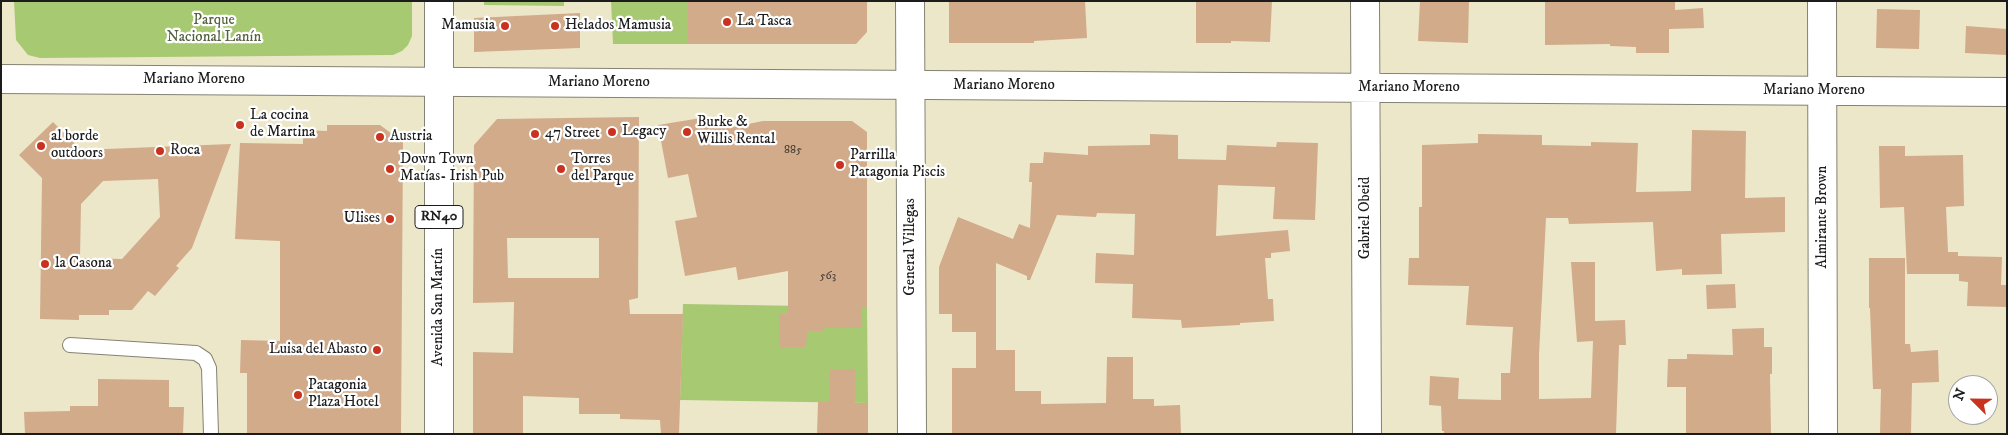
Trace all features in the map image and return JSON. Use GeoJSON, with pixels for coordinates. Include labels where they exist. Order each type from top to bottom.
{"type":"FeatureCollection","features":[{"type":"Feature","properties":{"kind":"street","name":"Avenida San Martín"},"geometry":{"type":"LineString","coordinates":[[438,434],[439,1]]}},
{"type":"Feature","properties":{"kind":"street","name":"General Villegas"},"geometry":{"type":"LineString","coordinates":[[910,1],[912,434]]}},
{"type":"Feature","properties":{"kind":"street","name":"Gabriel Obeid"},"geometry":{"type":"LineString","coordinates":[[1365,1],[1367,434]]}},
{"type":"Feature","properties":{"kind":"street","name":"Almirante Brown"},"geometry":{"type":"LineString","coordinates":[[1822,1],[1823,434]]}},
{"type":"Feature","properties":{"kind":"street","name":"Mariano Moreno"},"geometry":{"type":"LineString","coordinates":[[1,79],[2007,92]]}},
{"type":"Feature","properties":{"kind":"lane"},"geometry":{"type":"LineString","coordinates":[[70,345],[196,353],[205,359],[208,368],[211,434]]}},
{"type":"Feature","properties":{"kind":"green space","name":"Parque Nacional Lanín"},"geometry":{"type":"Polygon","coordinates":[[[14,1],[412,1],[412,36],[408,45],[402,51],[393,55],[40,58],[28,55],[16,40],[14,1]]]}},
{"type":"Feature","properties":{"kind":"green space"},"geometry":{"type":"Polygon","coordinates":[[[484,1],[564,1],[564,6],[484,5],[484,1]]]}},
{"type":"Feature","properties":{"kind":"green space"},"geometry":{"type":"Polygon","coordinates":[[[611,1],[688,1],[688,44],[613,44],[611,1]]]}},
{"type":"Feature","properties":{"kind":"green space"},"geometry":{"type":"Polygon","coordinates":[[[683,304],[867,307],[868,403],[680,400],[683,304]]]}},
{"type":"Feature","properties":{"kind":"building"},"geometry":{"type":"Polygon","coordinates":[[[688,1],[867,1],[867,32],[856,44],[688,44],[688,1]]]}},
{"type":"Feature","properties":{"kind":"building"},"geometry":{"type":"Polygon","coordinates":[[[949,1],[1085,1],[1087,38],[1034,41],[1034,43],[949,43],[949,1]]]}},
{"type":"Feature","properties":{"kind":"building"},"geometry":{"type":"Polygon","coordinates":[[[1196,1],[1272,1],[1270,42],[1231,41],[1231,43],[1196,43],[1196,1]]]}},
{"type":"Feature","properties":{"kind":"building"},"geometry":{"type":"Polygon","coordinates":[[[1420,1],[1469,1],[1468,43],[1418,41],[1420,1]]]}},
{"type":"Feature","properties":{"kind":"building"},"geometry":{"type":"Polygon","coordinates":[[[1545,1],[1675,1],[1675,10],[1703,8],[1704,28],[1669,29],[1669,53],[1636,53],[1636,47],[1610,46],[1610,44],[1545,45],[1545,1]]]}},
{"type":"Feature","properties":{"kind":"building"},"geometry":{"type":"Polygon","coordinates":[[[1877,9],[1920,10],[1919,49],[1876,48],[1877,9]]]}},
{"type":"Feature","properties":{"kind":"building"},"geometry":{"type":"Polygon","coordinates":[[[580,13],[580,48],[474,52],[474,18],[580,13]]]}},
{"type":"Feature","properties":{"kind":"building"},"geometry":{"type":"Polygon","coordinates":[[[1966,26],[2007,29],[2007,55],[1965,53],[1966,26]]]}},
{"type":"Feature","properties":{"kind":"building"},"geometry":{"type":"Polygon","coordinates":[[[639,117],[638,298],[629,300],[630,314],[683,314],[679,434],[661,434],[660,420],[620,419],[620,414],[579,414],[579,398],[523,396],[523,434],[473,434],[473,352],[513,353],[514,302],[473,303],[474,145],[497,119],[639,117]],[[507,238],[508,278],[599,278],[599,238],[507,238]]]}},
{"type":"Feature","properties":{"kind":"building"},"geometry":{"type":"Polygon","coordinates":[[[701,118],[702,124],[726,120],[728,128],[763,121],[852,121],[867,132],[867,307],[862,307],[862,327],[824,328],[824,331],[807,331],[806,347],[779,347],[779,314],[788,314],[788,271],[738,280],[736,267],[685,276],[675,221],[697,217],[688,174],[668,178],[658,125],[701,118]]]}},
{"type":"Feature","properties":{"kind":"building"},"geometry":{"type":"Polygon","coordinates":[[[53,122],[81,150],[231,144],[192,248],[176,266],[179,268],[155,296],[148,291],[132,310],[109,310],[109,315],[79,315],[79,320],[40,319],[42,178],[19,155],[53,122]],[[158,179],[103,181],[81,204],[80,258],[122,259],[160,217],[158,179]]]}},
{"type":"Feature","properties":{"kind":"building"},"geometry":{"type":"Polygon","coordinates":[[[327,125],[380,125],[403,142],[401,434],[247,434],[247,373],[240,373],[241,340],[280,341],[280,241],[235,239],[240,143],[303,144],[303,130],[327,131],[327,125]]]}},
{"type":"Feature","properties":{"kind":"building"},"geometry":{"type":"Polygon","coordinates":[[[1692,130],[1746,131],[1745,198],[1785,197],[1785,232],[1721,234],[1722,274],[1682,275],[1682,269],[1656,271],[1653,222],[1569,224],[1568,218],[1546,218],[1539,355],[1539,399],[1591,398],[1593,341],[1577,342],[1571,262],[1595,262],[1595,321],[1625,320],[1626,345],[1619,345],[1616,434],[1444,434],[1444,431],[1442,431],[1441,406],[1429,405],[1430,376],[1459,378],[1458,399],[1501,400],[1501,373],[1510,373],[1513,327],[1466,325],[1469,286],[1408,285],[1409,258],[1419,258],[1419,207],[1422,207],[1422,145],[1478,143],[1478,134],[1542,135],[1542,145],[1591,146],[1591,142],[1638,143],[1636,192],[1691,191],[1692,130]]]}},
{"type":"Feature","properties":{"kind":"building"},"geometry":{"type":"Polygon","coordinates":[[[1150,134],[1178,135],[1178,159],[1226,160],[1227,145],[1276,147],[1277,142],[1318,143],[1315,220],[1273,219],[1275,187],[1218,185],[1216,236],[1288,230],[1290,251],[1271,253],[1271,258],[1265,258],[1268,299],[1273,299],[1274,321],[1182,328],[1181,320],[1132,318],[1133,284],[1095,283],[1096,253],[1134,255],[1135,214],[1097,213],[1096,217],[1057,215],[1030,280],[1027,280],[1027,276],[996,263],[996,350],[1015,350],[1015,391],[1041,391],[1041,404],[1106,403],[1107,357],[1133,357],[1133,399],[1154,399],[1154,406],[1180,405],[1181,434],[952,434],[952,368],[976,368],[976,332],[952,332],[952,314],[939,314],[939,267],[958,217],[1013,239],[1019,224],[1030,228],[1032,182],[1029,182],[1030,163],[1043,163],[1044,152],[1088,155],[1088,146],[1150,145],[1150,134]]]}},
{"type":"Feature","properties":{"kind":"building"},"geometry":{"type":"Polygon","coordinates":[[[1879,146],[1905,146],[1905,156],[1963,155],[1964,206],[1946,207],[1948,252],[1958,252],[1958,256],[2002,257],[2001,285],[2007,285],[2007,307],[1967,306],[1968,282],[1959,281],[1959,274],[1907,274],[1904,207],[1880,208],[1879,146]]]}},
{"type":"Feature","properties":{"kind":"building"},"geometry":{"type":"Polygon","coordinates":[[[1869,258],[1905,258],[1905,344],[1910,344],[1911,352],[1938,350],[1939,382],[1912,383],[1911,434],[1880,434],[1881,389],[1873,389],[1869,308],[1869,258]]]}},
{"type":"Feature","properties":{"kind":"building"},"geometry":{"type":"Polygon","coordinates":[[[1735,284],[1736,308],[1707,309],[1706,285],[1735,284]]]}},
{"type":"Feature","properties":{"kind":"building"},"geometry":{"type":"Polygon","coordinates":[[[1764,328],[1764,347],[1772,347],[1772,374],[1770,374],[1771,434],[1686,434],[1686,387],[1667,387],[1668,359],[1687,359],[1687,354],[1733,355],[1732,329],[1764,328]]]}},
{"type":"Feature","properties":{"kind":"building"},"geometry":{"type":"Polygon","coordinates":[[[855,369],[855,403],[868,403],[868,434],[817,434],[818,402],[829,402],[829,370],[855,369]]]}},
{"type":"Feature","properties":{"kind":"building"},"geometry":{"type":"Polygon","coordinates":[[[98,379],[169,380],[169,407],[184,407],[183,434],[25,434],[24,412],[70,411],[70,406],[98,406],[98,379]]]}},
{"type":"Feature","properties":{"kind":"place","name":"La Tasca"},"geometry":{"type":"Point","coordinates":[727,22]}},
{"type":"Feature","properties":{"kind":"place","name":"Mamusia"},"geometry":{"type":"Point","coordinates":[505,26]}},
{"type":"Feature","properties":{"kind":"place","name":"Helados Mamusia"},"geometry":{"type":"Point","coordinates":[555,26]}},
{"type":"Feature","properties":{"kind":"place","name":"La cocina de Martina"},"geometry":{"type":"Point","coordinates":[240,125]}},
{"type":"Feature","properties":{"kind":"place","name":"Legacy"},"geometry":{"type":"Point","coordinates":[612,132]}},
{"type":"Feature","properties":{"kind":"place","name":"Burke & Willis Rental"},"geometry":{"type":"Point","coordinates":[687,132]}},
{"type":"Feature","properties":{"kind":"place","name":"47 Street"},"geometry":{"type":"Point","coordinates":[535,134]}},
{"type":"Feature","properties":{"kind":"place","name":"Austria"},"geometry":{"type":"Point","coordinates":[380,137]}},
{"type":"Feature","properties":{"kind":"place","name":"al borde outdoors"},"geometry":{"type":"Point","coordinates":[41,146]}},
{"type":"Feature","properties":{"kind":"place","name":"Roca"},"geometry":{"type":"Point","coordinates":[160,151]}},
{"type":"Feature","properties":{"kind":"place","name":"Parrilla Patagonia Piscis"},"geometry":{"type":"Point","coordinates":[840,165]}},
{"type":"Feature","properties":{"kind":"place","name":"Down Town Matías- Irish Pub"},"geometry":{"type":"Point","coordinates":[390,169]}},
{"type":"Feature","properties":{"kind":"place","name":"Torres del Parque"},"geometry":{"type":"Point","coordinates":[561,169]}},
{"type":"Feature","properties":{"kind":"place","name":"Ulises"},"geometry":{"type":"Point","coordinates":[390,219]}},
{"type":"Feature","properties":{"kind":"place","name":"la Casona"},"geometry":{"type":"Point","coordinates":[45,264]}},
{"type":"Feature","properties":{"kind":"place","name":"Luisa del Abasto"},"geometry":{"type":"Point","coordinates":[377,350]}},
{"type":"Feature","properties":{"kind":"place","name":"Patagonia Plaza Hotel"},"geometry":{"type":"Point","coordinates":[298,395]}}]}
